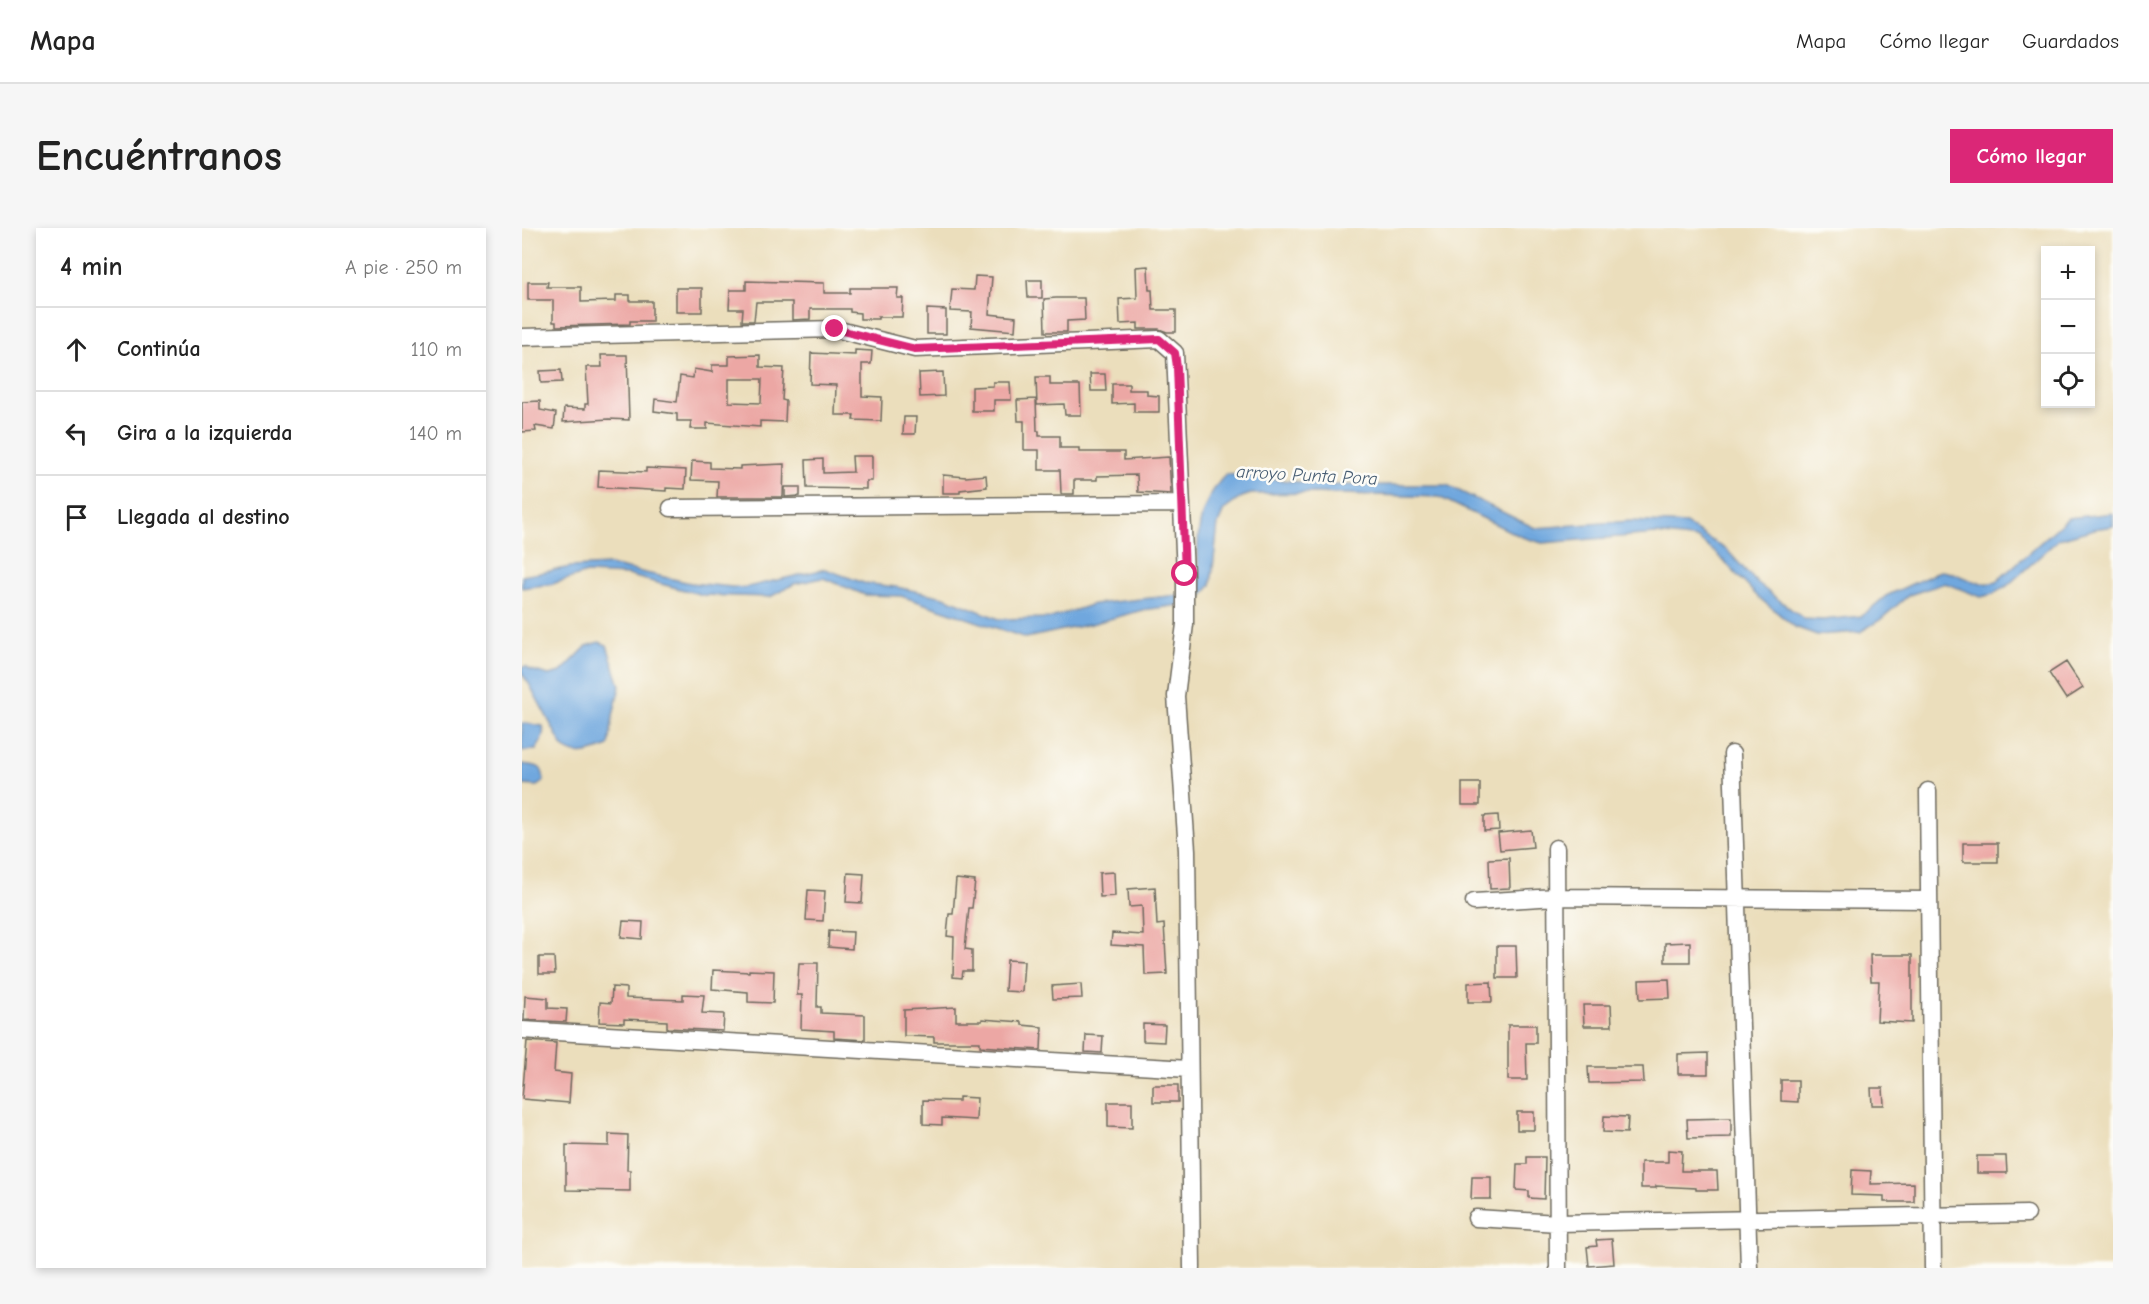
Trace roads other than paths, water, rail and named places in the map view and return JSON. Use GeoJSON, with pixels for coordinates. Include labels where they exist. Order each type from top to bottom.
{"type":"FeatureCollection","features":[{"type":"Feature","properties":{"kind":"street"},"geometry":{"type":"LineString","coordinates":[[522,337],[835,329],[915,349],[1159,339],[1175,353],[1185,574],[1185,624],[1176,696],[1187,850],[1192,1268]]}},
{"type":"Feature","properties":{"kind":"street"},"geometry":{"type":"LineString","coordinates":[[671,508],[1182,504]]}},
{"type":"Feature","properties":{"kind":"street"},"geometry":{"type":"LineString","coordinates":[[1732,754],[1749,1268]]}},
{"type":"Feature","properties":{"kind":"street"},"geometry":{"type":"LineString","coordinates":[[1928,791],[1933,1268]]}},
{"type":"Feature","properties":{"kind":"street"},"geometry":{"type":"LineString","coordinates":[[1556,848],[1558,1268]]}},
{"type":"Feature","properties":{"kind":"street"},"geometry":{"type":"LineString","coordinates":[[1474,902],[1556,897],[1929,900]]}},
{"type":"Feature","properties":{"kind":"street"},"geometry":{"type":"LineString","coordinates":[[522,1030],[1189,1069]]}},
{"type":"Feature","properties":{"kind":"street"},"geometry":{"type":"LineString","coordinates":[[1476,1218],[1558,1223],[2027,1214]]}},
{"type":"Feature","properties":{"kind":"water"},"geometry":{"type":"Polygon","coordinates":[[[1226,474],[1328,485],[1447,485],[1535,528],[1631,521],[1686,524],[1727,550],[1758,584],[1804,619],[1823,620],[1862,616],[1886,596],[1940,571],[1981,583],[1996,582],[2068,518],[2113,513],[2113,526],[2059,539],[2007,586],[1993,594],[1981,597],[1945,583],[1909,595],[1880,620],[1860,632],[1817,635],[1795,627],[1758,597],[1718,555],[1698,539],[1656,534],[1542,543],[1522,537],[1439,497],[1312,493],[1251,494],[1242,497],[1224,510],[1218,524],[1211,585],[1200,599],[1198,548],[1201,518],[1214,489],[1226,474]]]}},
{"type":"Feature","properties":{"kind":"water"},"geometry":{"type":"Polygon","coordinates":[[[609,565],[691,583],[743,588],[825,569],[864,583],[944,597],[999,619],[1051,618],[1094,604],[1178,595],[1179,605],[1143,610],[1026,638],[901,596],[865,595],[823,578],[794,584],[770,597],[703,595],[627,575],[587,573],[552,584],[522,588],[522,576],[571,567],[609,565]]]}},
{"type":"Feature","properties":{"kind":"water"},"geometry":{"type":"Polygon","coordinates":[[[599,642],[607,645],[620,686],[609,746],[585,753],[574,753],[563,747],[522,674],[522,667],[526,666],[531,670],[549,675],[561,672],[587,646],[599,642]]]}},
{"type":"Feature","properties":{"kind":"water"},"geometry":{"type":"Polygon","coordinates":[[[522,723],[543,726],[543,736],[536,750],[522,751],[522,723]]]}},
{"type":"Feature","properties":{"kind":"water"},"geometry":{"type":"Polygon","coordinates":[[[522,764],[541,769],[544,781],[537,786],[522,785],[522,764]]]}},
{"type":"Feature","properties":{"kind":"waterway","name":"arroyo Punta Pora"},"geometry":{"type":"LineString","coordinates":[[1187,595],[1197,592],[1202,582]]}}]}
